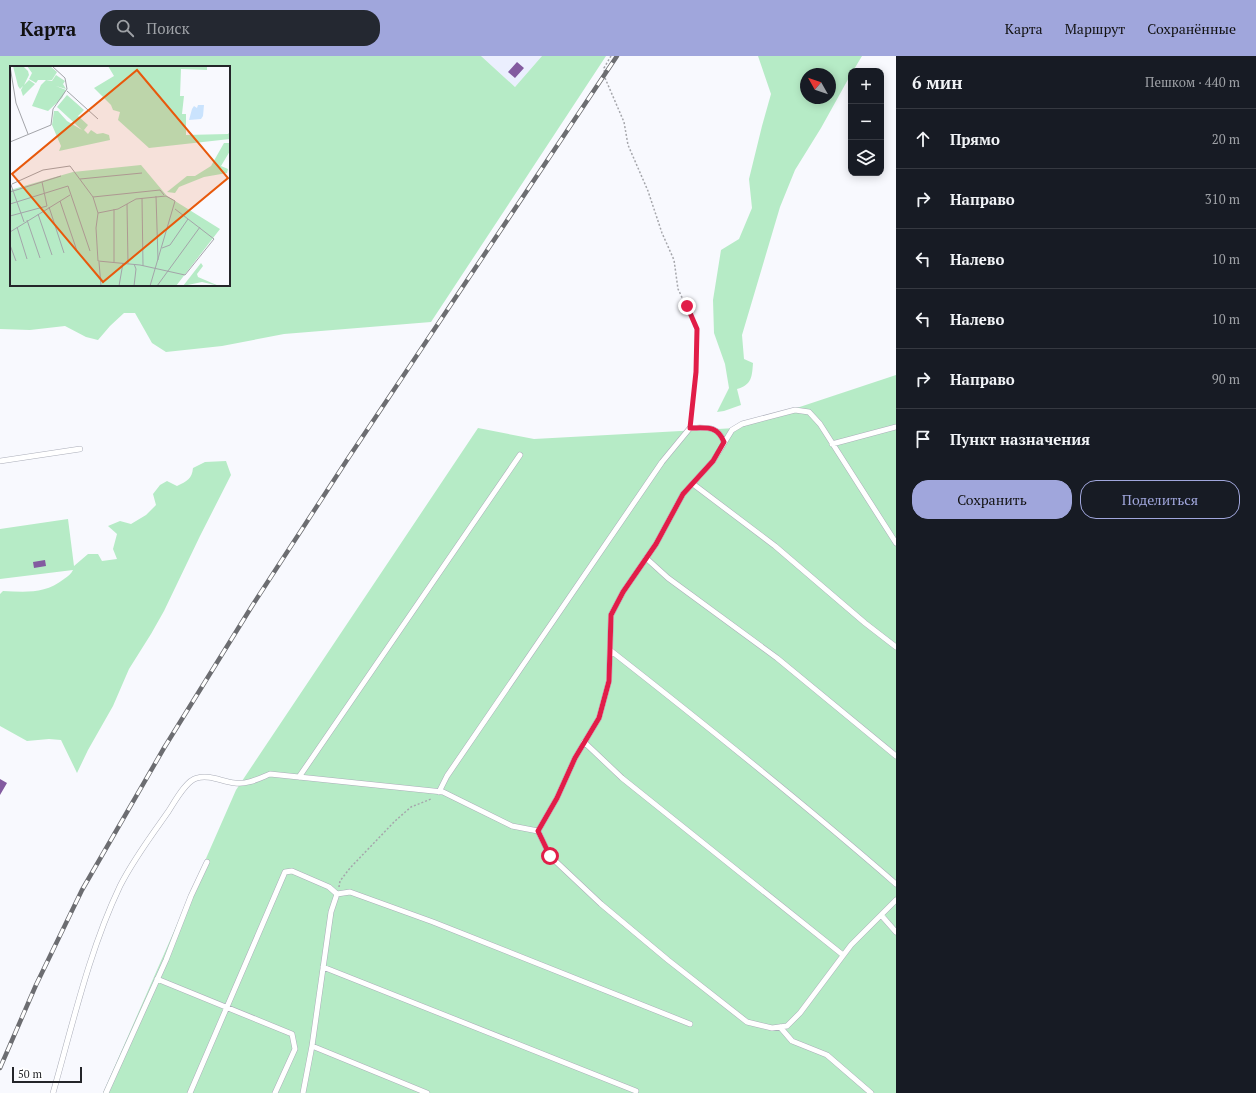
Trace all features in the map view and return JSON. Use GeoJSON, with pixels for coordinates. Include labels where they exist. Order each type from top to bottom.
{"type":"FeatureCollection","features":[{"type":"Feature","properties":{"kind":"lane"},"geometry":{"type":"LineString","coordinates":[[538,831],[557,798],[575,758],[599,718],[609,681],[611,615],[623,592],[656,544],[683,494],[713,461],[732,430],[742,424],[795,410],[809,412],[820,424],[896,543]]}},
{"type":"Feature","properties":{"kind":"lane"},"geometry":{"type":"LineString","coordinates":[[832,444],[896,427]]}},
{"type":"Feature","properties":{"kind":"lane"},"geometry":{"type":"LineString","coordinates":[[439,792],[447,776],[662,462],[690,428],[711,428],[718,432],[724,442]]}},
{"type":"Feature","properties":{"kind":"lane"},"geometry":{"type":"LineString","coordinates":[[0,461],[80,449]]}},
{"type":"Feature","properties":{"kind":"lane"},"geometry":{"type":"LineString","coordinates":[[299,777],[520,455]]}},
{"type":"Feature","properties":{"kind":"lane"},"geometry":{"type":"LineString","coordinates":[[693,484],[774,546],[865,623],[896,647]]}},
{"type":"Feature","properties":{"kind":"lane"},"geometry":{"type":"LineString","coordinates":[[646,558],[668,578],[777,658],[896,756]]}},
{"type":"Feature","properties":{"kind":"lane"},"geometry":{"type":"LineString","coordinates":[[610,650],[803,805],[896,884]]}},
{"type":"Feature","properties":{"kind":"lane"},"geometry":{"type":"LineString","coordinates":[[584,742],[622,778],[843,955]]}},
{"type":"Feature","properties":{"kind":"lane"},"geometry":{"type":"LineString","coordinates":[[54,1093],[85,980],[104,922],[125,878],[143,848],[186,786],[196,778],[205,777],[237,784],[270,774],[443,792],[512,826],[538,831]]}},
{"type":"Feature","properties":{"kind":"lane"},"geometry":{"type":"LineString","coordinates":[[538,831],[550,856],[601,904],[668,960],[748,1022],[772,1028],[787,1026],[800,1013],[851,945],[896,900]]}},
{"type":"Feature","properties":{"kind":"lane"},"geometry":{"type":"LineString","coordinates":[[106,1093],[166,960],[191,896],[207,862]]}},
{"type":"Feature","properties":{"kind":"lane"},"geometry":{"type":"LineString","coordinates":[[190,1093],[285,872],[292,871],[329,886],[337,894]]}},
{"type":"Feature","properties":{"kind":"lane"},"geometry":{"type":"LineString","coordinates":[[337,894],[350,892],[433,922],[690,1024]]}},
{"type":"Feature","properties":{"kind":"lane"},"geometry":{"type":"LineString","coordinates":[[303,1093],[312,1046],[331,912],[337,894]]}},
{"type":"Feature","properties":{"kind":"lane"},"geometry":{"type":"LineString","coordinates":[[881,915],[896,932]]}},
{"type":"Feature","properties":{"kind":"lane"},"geometry":{"type":"LineString","coordinates":[[323,967],[636,1091]]}},
{"type":"Feature","properties":{"kind":"lane"},"geometry":{"type":"LineString","coordinates":[[157,979],[292,1034],[295,1049],[275,1093]]}},
{"type":"Feature","properties":{"kind":"lane"},"geometry":{"type":"LineString","coordinates":[[780,1027],[792,1040],[827,1055],[871,1093]]}},
{"type":"Feature","properties":{"kind":"lane"},"geometry":{"type":"LineString","coordinates":[[312,1046],[427,1093]]}},
{"type":"Feature","properties":{"kind":"path"},"geometry":{"type":"LineString","coordinates":[[611,56],[604,68],[605,78],[624,122],[628,145],[648,191],[662,233],[674,260],[678,289],[697,329],[696,372],[690,428]]}},
{"type":"Feature","properties":{"kind":"path"},"geometry":{"type":"LineString","coordinates":[[337,894],[340,881],[350,868],[394,821],[411,807],[430,799],[439,792]]}},
{"type":"Feature","properties":{"kind":"shaded area"},"geometry":{"type":"Polygon","coordinates":[[[481,56],[542,56],[515,87],[481,56]]]}},
{"type":"Feature","properties":{"kind":"green space"},"geometry":{"type":"Polygon","coordinates":[[[0,56],[481,56],[515,87],[542,56],[606,56],[431,322],[284,334],[222,346],[166,352],[152,343],[135,313],[124,313],[98,340],[86,337],[65,326],[30,330],[0,329],[0,56]]]}},
{"type":"Feature","properties":{"kind":"green space"},"geometry":{"type":"Polygon","coordinates":[[[758,56],[862,56],[855,68],[848,68],[848,79],[836,101],[836,68],[800,68],[800,104],[834,104],[795,170],[780,207],[742,335],[744,359],[753,363],[750,379],[746,385],[737,389],[741,405],[717,412],[729,388],[725,364],[714,333],[713,300],[721,250],[739,239],[752,208],[749,179],[771,94],[758,56]]]}},
{"type":"Feature","properties":{"kind":"green space"},"geometry":{"type":"Polygon","coordinates":[[[896,375],[896,1093],[103,1093],[236,790],[478,428],[534,439],[736,428],[896,375]]]}},
{"type":"Feature","properties":{"kind":"green space"},"geometry":{"type":"Polygon","coordinates":[[[226,461],[231,475],[164,611],[129,669],[113,706],[77,773],[61,740],[49,739],[27,741],[0,726],[0,594],[3,591],[27,592],[42,590],[57,584],[73,570],[0,579],[0,529],[68,519],[74,566],[88,554],[98,554],[102,561],[117,559],[113,549],[117,534],[108,526],[120,521],[131,524],[146,515],[156,505],[153,494],[160,485],[167,481],[177,486],[184,483],[188,479],[193,468],[205,462],[226,461]]]}},
{"type":"Feature","properties":{"kind":"building"},"geometry":{"type":"Polygon","coordinates":[[[517,62],[524,68],[515,78],[508,72],[517,62]]]}},
{"type":"Feature","properties":{"kind":"building"},"geometry":{"type":"Polygon","coordinates":[[[45,560],[46,566],[34,568],[33,562],[45,560]]]}},
{"type":"Feature","properties":{"kind":"building"},"geometry":{"type":"Polygon","coordinates":[[[0,779],[7,783],[0,795],[0,779]]]}},
{"type":"Feature","properties":{"kind":"railway"},"geometry":{"type":"LineString","coordinates":[[0,1068],[36,985],[82,890],[164,748],[252,606],[347,460],[617,56]]}},
{"type":"Feature","properties":{"kind":"route"},"geometry":{"type":"LineString","coordinates":[[550,856],[538,831],[557,798],[575,758],[599,718],[609,681],[611,615],[623,592],[656,544],[683,494],[713,461],[724,442],[718,432],[711,428],[690,428],[696,372],[697,329],[687,306]]}}]}
